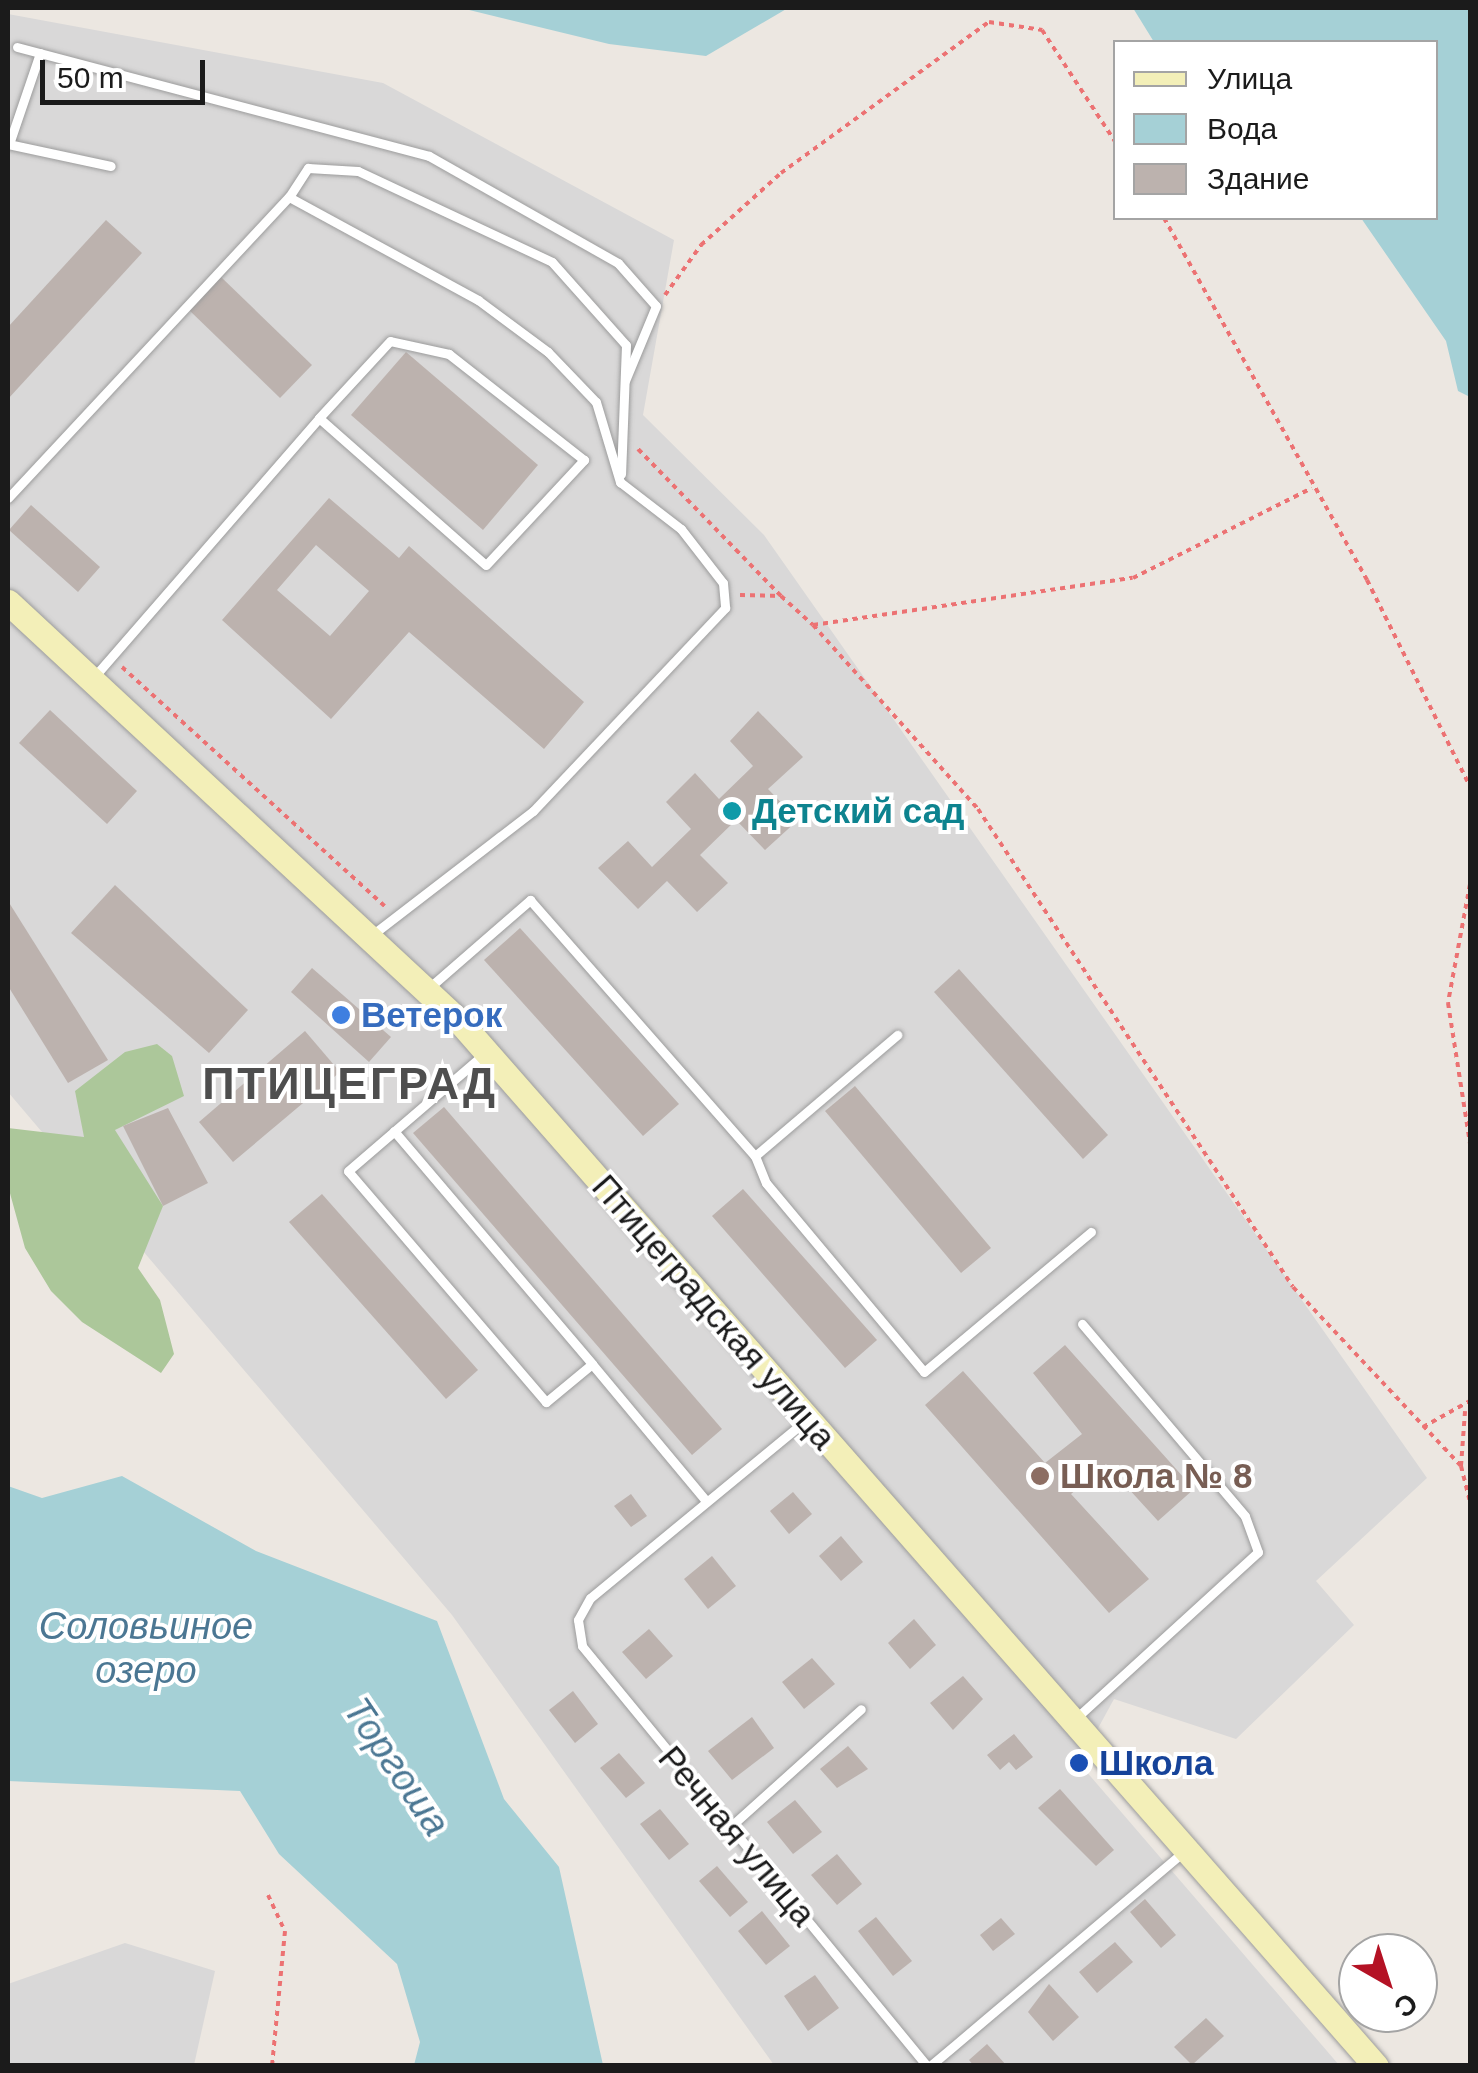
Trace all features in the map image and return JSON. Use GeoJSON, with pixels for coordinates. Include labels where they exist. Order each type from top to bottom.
{"type":"FeatureCollection","features":[{"type":"Feature","properties":{"kind":"street","name":"Птицеградская улица"},"geometry":{"type":"LineString","coordinates":[[8,602],[372,935],[487,1051],[1376,2066]]}},
{"type":"Feature","properties":{"kind":"lane"},"geometry":{"type":"LineString","coordinates":[[17,47],[429,156],[618,264],[656,306],[624,381]]}},
{"type":"Feature","properties":{"kind":"lane"},"geometry":{"type":"LineString","coordinates":[[40,54],[8,144],[111,166]]}},
{"type":"Feature","properties":{"kind":"lane"},"geometry":{"type":"LineString","coordinates":[[8,498],[289,196],[308,168],[358,171],[552,262],[626,345],[620,482]]}},
{"type":"Feature","properties":{"kind":"lane"},"geometry":{"type":"LineString","coordinates":[[289,196],[478,300],[548,352],[596,402],[620,482],[681,529],[723,583],[725,608],[533,811],[372,935]]}},
{"type":"Feature","properties":{"kind":"lane"},"geometry":{"type":"LineString","coordinates":[[94,677],[319,418],[390,341],[449,354],[584,460],[486,565],[319,418]]}},
{"type":"Feature","properties":{"kind":"lane"},"geometry":{"type":"LineString","coordinates":[[428,989],[530,900],[755,1156],[766,1183],[924,1372],[1091,1232]]}},
{"type":"Feature","properties":{"kind":"lane"},"geometry":{"type":"LineString","coordinates":[[755,1156],[897,1035]]}},
{"type":"Feature","properties":{"kind":"lane"},"geometry":{"type":"LineString","coordinates":[[487,1051],[348,1171],[546,1402],[592,1364]]}},
{"type":"Feature","properties":{"kind":"lane"},"geometry":{"type":"LineString","coordinates":[[394,1131],[706,1501],[808,1419]]}},
{"type":"Feature","properties":{"kind":"lane"},"geometry":{"type":"LineString","coordinates":[[1072,1722],[1258,1552],[1245,1516],[1082,1324]]}},
{"type":"Feature","properties":{"kind":"lane","name":"Речная улица"},"geometry":{"type":"LineString","coordinates":[[706,1501],[590,1598],[578,1620],[582,1646],[928,2066]]}},
{"type":"Feature","properties":{"kind":"lane"},"geometry":{"type":"LineString","coordinates":[[730,1827],[861,1709]]}},
{"type":"Feature","properties":{"kind":"lane"},"geometry":{"type":"LineString","coordinates":[[928,2066],[1185,1850]]}},
{"type":"Feature","properties":{"kind":"path"},"geometry":{"type":"LineString","coordinates":[[656,306],[701,245],[780,173],[989,22],[1042,30],[1113,138]]}},
{"type":"Feature","properties":{"kind":"path"},"geometry":{"type":"LineString","coordinates":[[1165,220],[1313,487],[1470,788]]}},
{"type":"Feature","properties":{"kind":"path"},"geometry":{"type":"LineString","coordinates":[[622,428],[813,625],[978,809],[1292,1287],[1461,1466]]}},
{"type":"Feature","properties":{"kind":"path"},"geometry":{"type":"LineString","coordinates":[[813,625],[1133,578],[1313,487]]}},
{"type":"Feature","properties":{"kind":"path"},"geometry":{"type":"LineString","coordinates":[[725,608],[744,591],[781,596]]}},
{"type":"Feature","properties":{"kind":"path"},"geometry":{"type":"LineString","coordinates":[[110,656],[396,916]]}},
{"type":"Feature","properties":{"kind":"path"},"geometry":{"type":"LineString","coordinates":[[1470,884],[1448,1003],[1470,1144]]}},
{"type":"Feature","properties":{"kind":"path"},"geometry":{"type":"LineString","coordinates":[[1470,1401],[1465,1410],[1461,1466],[1470,1503]]}},
{"type":"Feature","properties":{"kind":"path"},"geometry":{"type":"LineString","coordinates":[[1423,1427],[1465,1410]]}},
{"type":"Feature","properties":{"kind":"path"},"geometry":{"type":"LineString","coordinates":[[1470,1666],[1470,1720]]}},
{"type":"Feature","properties":{"kind":"path"},"geometry":{"type":"LineString","coordinates":[[268,1895],[284,1931],[272,2066]]}},
{"type":"Feature","properties":{"kind":"shaded area"},"geometry":{"type":"Polygon","coordinates":[[[8,14],[383,83],[674,240],[643,415],[764,535],[1427,1478],[1316,1581],[1354,1625],[1236,1739],[1114,1699],[1079,1763],[1339,2065],[774,2065],[452,1615],[8,1092],[8,14]]]}},
{"type":"Feature","properties":{"kind":"shaded area"},"geometry":{"type":"Polygon","coordinates":[[[125,1943],[215,1971],[194,2065],[8,2065],[8,1984],[125,1943]]]}},
{"type":"Feature","properties":{"kind":"green space"},"geometry":{"type":"Polygon","coordinates":[[[157,1044],[172,1056],[184,1096],[115,1130],[163,1206],[138,1268],[160,1300],[174,1354],[161,1373],[82,1322],[51,1291],[25,1248],[8,1186],[8,1128],[84,1137],[75,1091],[125,1052],[157,1044]]]}},
{"type":"Feature","properties":{"kind":"water"},"geometry":{"type":"Polygon","coordinates":[[[461,8],[788,8],[706,56],[609,44],[461,8]]]}},
{"type":"Feature","properties":{"kind":"water"},"geometry":{"type":"Polygon","coordinates":[[[1133,8],[1470,8],[1470,397],[1458,391],[1446,341],[1362,220],[1438,220],[1438,40],[1153,40],[1133,8]]]}},
{"type":"Feature","properties":{"kind":"water","name":"Соловьиное озеро"},"geometry":{"type":"Polygon","coordinates":[[[122,1476],[256,1551],[437,1621],[504,1799],[559,1867],[603,2065],[414,2065],[420,2042],[397,1964],[279,1854],[240,1791],[8,1781],[8,1486],[42,1498],[122,1476]]]}},
{"type":"Feature","properties":{"kind":"building"},"geometry":{"type":"Polygon","coordinates":[[[106,220],[142,253],[8,399],[8,327],[106,220]]]}},
{"type":"Feature","properties":{"kind":"building"},"geometry":{"type":"Polygon","coordinates":[[[221,277],[312,365],[280,398],[189,310],[221,277]]]}},
{"type":"Feature","properties":{"kind":"building"},"geometry":{"type":"Polygon","coordinates":[[[406,352],[538,465],[483,530],[351,415],[406,352]]]}},
{"type":"Feature","properties":{"kind":"building"},"geometry":{"type":"Polygon","coordinates":[[[329,498],[399,558],[409,546],[584,702],[544,749],[409,632],[331,719],[222,620],[329,498]],[[316,545],[277,590],[330,636],[369,591],[316,545]]]}},
{"type":"Feature","properties":{"kind":"building"},"geometry":{"type":"Polygon","coordinates":[[[31,505],[100,567],[78,592],[9,530],[31,505]]]}},
{"type":"Feature","properties":{"kind":"building"},"geometry":{"type":"Polygon","coordinates":[[[50,710],[137,791],[107,824],[19,743],[50,710]]]}},
{"type":"Feature","properties":{"kind":"building","name":"Детский сад"},"geometry":{"type":"Polygon","coordinates":[[[758,711],[803,757],[768,789],[798,820],[765,850],[736,820],[700,855],[728,883],[697,912],[667,881],[638,909],[598,868],[628,841],[652,867],[691,829],[666,802],[695,773],[719,799],[753,766],[730,741],[758,711]]]}},
{"type":"Feature","properties":{"kind":"building"},"geometry":{"type":"Polygon","coordinates":[[[115,885],[248,1010],[209,1053],[71,933],[115,885]]]}},
{"type":"Feature","properties":{"kind":"building"},"geometry":{"type":"Polygon","coordinates":[[[8,901],[108,1060],[68,1083],[8,986],[8,901]]]}},
{"type":"Feature","properties":{"kind":"building"},"geometry":{"type":"Polygon","coordinates":[[[520,928],[679,1104],[643,1136],[484,960],[520,928]]]}},
{"type":"Feature","properties":{"kind":"building","name":"Ветерок"},"geometry":{"type":"Polygon","coordinates":[[[312,968],[391,1037],[369,1062],[291,992],[312,968]]]}},
{"type":"Feature","properties":{"kind":"building"},"geometry":{"type":"Polygon","coordinates":[[[959,969],[1108,1135],[1083,1159],[934,992],[959,969]]]}},
{"type":"Feature","properties":{"kind":"building"},"geometry":{"type":"Polygon","coordinates":[[[305,1031],[340,1072],[233,1162],[199,1122],[305,1031]]]}},
{"type":"Feature","properties":{"kind":"building"},"geometry":{"type":"Polygon","coordinates":[[[855,1086],[991,1248],[961,1273],[825,1111],[855,1086]]]}},
{"type":"Feature","properties":{"kind":"building"},"geometry":{"type":"Polygon","coordinates":[[[444,1107],[722,1429],[692,1455],[413,1133],[444,1107]]]}},
{"type":"Feature","properties":{"kind":"building"},"geometry":{"type":"Polygon","coordinates":[[[168,1108],[208,1183],[163,1206],[123,1126],[168,1108]]]}},
{"type":"Feature","properties":{"kind":"building"},"geometry":{"type":"Polygon","coordinates":[[[743,1189],[877,1340],[845,1368],[712,1216],[743,1189]]]}},
{"type":"Feature","properties":{"kind":"building"},"geometry":{"type":"Polygon","coordinates":[[[322,1194],[478,1370],[446,1399],[289,1222],[322,1194]]]}},
{"type":"Feature","properties":{"kind":"building","name":"Школа № 8"},"geometry":{"type":"Polygon","coordinates":[[[1065,1345],[1194,1489],[1158,1521],[1106,1464],[1071,1494],[1149,1579],[1109,1613],[925,1405],[963,1371],[1045,1463],[1082,1434],[1033,1373],[1065,1345]]]}},
{"type":"Feature","properties":{"kind":"building"},"geometry":{"type":"Polygon","coordinates":[[[793,1492],[812,1514],[789,1534],[770,1511],[793,1492]]]}},
{"type":"Feature","properties":{"kind":"building"},"geometry":{"type":"Polygon","coordinates":[[[631,1494],[647,1516],[631,1527],[614,1506],[631,1494]]]}},
{"type":"Feature","properties":{"kind":"building"},"geometry":{"type":"Polygon","coordinates":[[[841,1536],[863,1562],[841,1581],[819,1556],[841,1536]]]}},
{"type":"Feature","properties":{"kind":"building"},"geometry":{"type":"Polygon","coordinates":[[[712,1556],[736,1586],[708,1609],[684,1579],[712,1556]]]}},
{"type":"Feature","properties":{"kind":"building"},"geometry":{"type":"Polygon","coordinates":[[[914,1619],[936,1645],[910,1669],[888,1643],[914,1619]]]}},
{"type":"Feature","properties":{"kind":"building"},"geometry":{"type":"Polygon","coordinates":[[[649,1629],[673,1656],[646,1679],[622,1652],[649,1629]]]}},
{"type":"Feature","properties":{"kind":"building"},"geometry":{"type":"Polygon","coordinates":[[[812,1658],[835,1684],[804,1709],[782,1682],[812,1658]]]}},
{"type":"Feature","properties":{"kind":"building"},"geometry":{"type":"Polygon","coordinates":[[[963,1676],[983,1699],[953,1730],[930,1703],[963,1676]]]}},
{"type":"Feature","properties":{"kind":"building"},"geometry":{"type":"Polygon","coordinates":[[[573,1691],[598,1724],[575,1743],[549,1710],[573,1691]]]}},
{"type":"Feature","properties":{"kind":"building"},"geometry":{"type":"Polygon","coordinates":[[[752,1717],[774,1748],[732,1780],[708,1751],[752,1717]]]}},
{"type":"Feature","properties":{"kind":"building"},"geometry":{"type":"Polygon","coordinates":[[[1014,1734],[1033,1757],[1016,1770],[1009,1762],[1000,1770],[987,1755],[1014,1734]]]}},
{"type":"Feature","properties":{"kind":"building"},"geometry":{"type":"Polygon","coordinates":[[[848,1746],[868,1769],[837,1788],[820,1769],[848,1746]]]}},
{"type":"Feature","properties":{"kind":"building"},"geometry":{"type":"Polygon","coordinates":[[[619,1753],[645,1783],[626,1798],[600,1768],[619,1753]]]}},
{"type":"Feature","properties":{"kind":"building"},"geometry":{"type":"Polygon","coordinates":[[[1060,1789],[1114,1850],[1096,1866],[1038,1808],[1060,1789]]]}},
{"type":"Feature","properties":{"kind":"building"},"geometry":{"type":"Polygon","coordinates":[[[795,1800],[822,1832],[793,1854],[767,1822],[795,1800]]]}},
{"type":"Feature","properties":{"kind":"building"},"geometry":{"type":"Polygon","coordinates":[[[660,1809],[689,1844],[669,1860],[640,1824],[660,1809]]]}},
{"type":"Feature","properties":{"kind":"building"},"geometry":{"type":"Polygon","coordinates":[[[837,1854],[862,1884],[837,1905],[811,1875],[837,1854]]]}},
{"type":"Feature","properties":{"kind":"building"},"geometry":{"type":"Polygon","coordinates":[[[717,1866],[748,1902],[730,1917],[699,1881],[717,1866]]]}},
{"type":"Feature","properties":{"kind":"building"},"geometry":{"type":"Polygon","coordinates":[[[1145,1899],[1176,1935],[1161,1948],[1130,1912],[1145,1899]]]}},
{"type":"Feature","properties":{"kind":"building"},"geometry":{"type":"Polygon","coordinates":[[[762,1911],[790,1946],[766,1965],[738,1931],[762,1911]]]}},
{"type":"Feature","properties":{"kind":"building"},"geometry":{"type":"Polygon","coordinates":[[[876,1917],[912,1961],[893,1976],[858,1931],[876,1917]]]}},
{"type":"Feature","properties":{"kind":"building"},"geometry":{"type":"Polygon","coordinates":[[[1001,1918],[1015,1934],[993,1951],[980,1935],[1001,1918]]]}},
{"type":"Feature","properties":{"kind":"building"},"geometry":{"type":"Polygon","coordinates":[[[1115,1942],[1133,1962],[1097,1993],[1079,1972],[1115,1942]]]}},
{"type":"Feature","properties":{"kind":"building"},"geometry":{"type":"Polygon","coordinates":[[[815,1975],[839,2008],[808,2031],[784,1996],[815,1975]]]}},
{"type":"Feature","properties":{"kind":"building"},"geometry":{"type":"Polygon","coordinates":[[[1049,1984],[1079,2017],[1053,2041],[1028,2012],[1049,1984]]]}},
{"type":"Feature","properties":{"kind":"building"},"geometry":{"type":"Polygon","coordinates":[[[1206,2018],[1224,2036],[1192,2065],[1174,2047],[1206,2018]]]}},
{"type":"Feature","properties":{"kind":"building"},"geometry":{"type":"Polygon","coordinates":[[[987,2044],[1007,2066],[974,2066],[969,2060],[987,2044]]]}},
{"type":"Feature","properties":{"kind":"place","name":"Детский сад"},"geometry":{"type":"Point","coordinates":[732,811]}},
{"type":"Feature","properties":{"kind":"place","name":"Ветерок"},"geometry":{"type":"Point","coordinates":[341,1015]}},
{"type":"Feature","properties":{"kind":"place","name":"Школа № 8"},"geometry":{"type":"Point","coordinates":[1040,1476]}},
{"type":"Feature","properties":{"kind":"place","name":"Школа"},"geometry":{"type":"Point","coordinates":[1079,1763]}},
{"type":"Feature","properties":{"kind":"district","name":"ПТИЦЕГРАД"},"geometry":{"type":"Point","coordinates":[350,1084]}},
{"type":"Feature","properties":{"kind":"water label","name":"Торгоша"},"geometry":{"type":"Point","coordinates":[396,1767]}}]}
